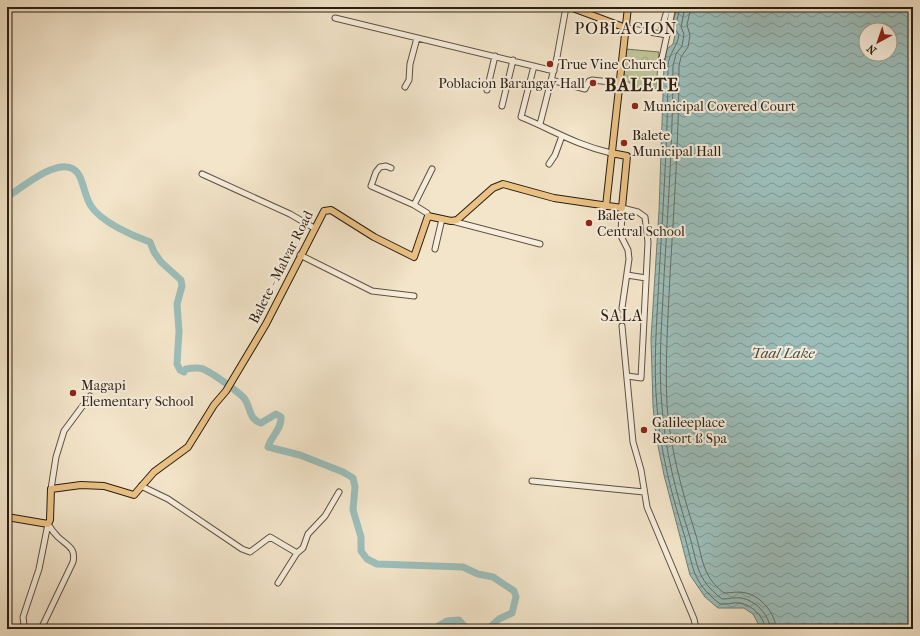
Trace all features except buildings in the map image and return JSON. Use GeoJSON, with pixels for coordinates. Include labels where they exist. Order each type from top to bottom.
{"type":"FeatureCollection","features":[{"type":"Feature","properties":{"kind":"main road"},"geometry":{"type":"LineString","coordinates":[[570,7],[626,28]]}},
{"type":"Feature","properties":{"kind":"main road"},"geometry":{"type":"LineString","coordinates":[[606,206],[628,7]]}},
{"type":"Feature","properties":{"kind":"main road"},"geometry":{"type":"LineString","coordinates":[[428,216],[451,221],[457,220],[493,188],[503,184],[554,198],[622,208],[627,156],[611,153]]}},
{"type":"Feature","properties":{"kind":"main road","name":"Balete - Malvar Road"},"geometry":{"type":"LineString","coordinates":[[51,489],[81,485],[104,486],[132,495],[136,494],[154,472],[188,447],[214,405],[233,380],[266,324],[300,255],[324,211],[331,210],[374,237],[413,258],[416,256],[428,216]]}},
{"type":"Feature","properties":{"kind":"main road"},"geometry":{"type":"LineString","coordinates":[[7,517],[48,524],[50,520],[51,489]]}},
{"type":"Feature","properties":{"kind":"street"},"geometry":{"type":"LineString","coordinates":[[540,124],[554,71],[566,7]]}},
{"type":"Feature","properties":{"kind":"street"},"geometry":{"type":"LineString","coordinates":[[666,36],[662,28],[668,7]]}},
{"type":"Feature","properties":{"kind":"street"},"geometry":{"type":"LineString","coordinates":[[662,58],[673,7]]}},
{"type":"Feature","properties":{"kind":"street"},"geometry":{"type":"LineString","coordinates":[[335,18],[554,71]]}},
{"type":"Feature","properties":{"kind":"street"},"geometry":{"type":"LineString","coordinates":[[626,28],[666,36]]}},
{"type":"Feature","properties":{"kind":"street"},"geometry":{"type":"LineString","coordinates":[[405,87],[409,80],[410,64],[417,38]]}},
{"type":"Feature","properties":{"kind":"street"},"geometry":{"type":"LineString","coordinates":[[487,90],[495,56]]}},
{"type":"Feature","properties":{"kind":"street"},"geometry":{"type":"LineString","coordinates":[[502,106],[513,60]]}},
{"type":"Feature","properties":{"kind":"street"},"geometry":{"type":"LineString","coordinates":[[534,66],[522,117],[540,124],[571,141],[611,153]]}},
{"type":"Feature","properties":{"kind":"street"},"geometry":{"type":"LineString","coordinates":[[551,80],[585,89],[587,88],[589,81],[592,80],[620,83]]}},
{"type":"Feature","properties":{"kind":"street"},"geometry":{"type":"LineString","coordinates":[[549,164],[553,159],[562,136]]}},
{"type":"Feature","properties":{"kind":"street"},"geometry":{"type":"LineString","coordinates":[[391,168],[386,166],[380,167],[376,172],[371,186],[414,205],[427,213],[428,216]]}},
{"type":"Feature","properties":{"kind":"street"},"geometry":{"type":"LineString","coordinates":[[414,205],[432,169]]}},
{"type":"Feature","properties":{"kind":"street"},"geometry":{"type":"LineString","coordinates":[[202,174],[290,214],[314,228]]}},
{"type":"Feature","properties":{"kind":"street"},"geometry":{"type":"LineString","coordinates":[[622,308],[629,259],[628,250],[621,236],[622,208],[638,212],[645,217],[648,242],[641,378],[628,376]]}},
{"type":"Feature","properties":{"kind":"street"},"geometry":{"type":"LineString","coordinates":[[435,249],[442,219]]}},
{"type":"Feature","properties":{"kind":"street"},"geometry":{"type":"LineString","coordinates":[[451,221],[540,244]]}},
{"type":"Feature","properties":{"kind":"street"},"geometry":{"type":"LineString","coordinates":[[300,255],[372,292],[414,296]]}},
{"type":"Feature","properties":{"kind":"street"},"geometry":{"type":"LineString","coordinates":[[627,275],[646,278]]}},
{"type":"Feature","properties":{"kind":"street"},"geometry":{"type":"LineString","coordinates":[[622,326],[628,376],[633,442],[641,470],[644,492],[652,521],[694,619],[696,629]]}},
{"type":"Feature","properties":{"kind":"street"},"geometry":{"type":"LineString","coordinates":[[51,489],[54,463],[64,431],[90,396]]}},
{"type":"Feature","properties":{"kind":"street"},"geometry":{"type":"LineString","coordinates":[[532,481],[644,492]]}},
{"type":"Feature","properties":{"kind":"street"},"geometry":{"type":"LineString","coordinates":[[141,486],[168,499],[248,552],[255,550],[270,537],[297,554]]}},
{"type":"Feature","properties":{"kind":"street"},"geometry":{"type":"LineString","coordinates":[[278,583],[297,554],[303,548],[308,534],[326,516],[338,492]]}},
{"type":"Feature","properties":{"kind":"street"},"geometry":{"type":"LineString","coordinates":[[29,629],[24,625],[23,618],[39,569],[48,524]]}},
{"type":"Feature","properties":{"kind":"street"},"geometry":{"type":"LineString","coordinates":[[41,629],[73,562],[74,555],[73,548],[58,536],[48,524]]}},
{"type":"Feature","properties":{"kind":"green space"},"geometry":{"type":"Polygon","coordinates":[[[626,49],[659,52],[656,89],[635,89],[629,82],[623,81],[626,49]]]}},
{"type":"Feature","properties":{"kind":"water","name":"Taal Lake"},"geometry":{"type":"Polygon","coordinates":[[[677,7],[913,7],[913,629],[761,629],[753,614],[744,608],[718,608],[705,597],[690,575],[664,475],[656,436],[653,406],[651,339],[659,211],[664,65],[667,49],[673,44],[675,35],[670,33],[677,7]]]}},
{"type":"Feature","properties":{"kind":"waterway"},"geometry":{"type":"LineString","coordinates":[[7,197],[32,180],[53,169],[63,167],[72,168],[79,175],[89,202],[96,212],[102,218],[118,228],[150,242],[154,252],[161,262],[181,280],[182,286],[177,304],[179,331],[177,364],[180,370],[184,372],[186,369],[201,368],[214,375],[244,398],[254,419],[261,423],[276,414],[281,417],[280,425],[268,447],[300,455],[343,472],[353,478],[355,487],[353,510],[361,537],[361,551],[367,559],[377,564],[463,567],[478,574],[493,577],[514,591],[516,597],[512,613],[499,619],[488,629]]}},
{"type":"Feature","properties":{"kind":"waterway"},"geometry":{"type":"LineString","coordinates":[[433,629],[447,621],[459,620],[467,629]]}},
{"type":"Feature","properties":{"kind":"tunnel"},"geometry":{"type":"LineString","coordinates":[[622,308],[622,326]]}},
{"type":"Feature","properties":{"kind":"place","name":"True Vine Church"},"geometry":{"type":"Point","coordinates":[550,64]}},
{"type":"Feature","properties":{"kind":"place","name":"Poblacion Barangay Hall"},"geometry":{"type":"Point","coordinates":[593,83]}},
{"type":"Feature","properties":{"kind":"place","name":"Municipal Covered Court"},"geometry":{"type":"Point","coordinates":[635,106]}},
{"type":"Feature","properties":{"kind":"place","name":"Balete Municipal Hall"},"geometry":{"type":"Point","coordinates":[624,143]}},
{"type":"Feature","properties":{"kind":"place","name":"Balete Central School"},"geometry":{"type":"Point","coordinates":[589,223]}},
{"type":"Feature","properties":{"kind":"place","name":"Magapi Elementary School"},"geometry":{"type":"Point","coordinates":[73,393]}},
{"type":"Feature","properties":{"kind":"place","name":"Galileeplace Resort ß Spa"},"geometry":{"type":"Point","coordinates":[644,430]}},
{"type":"Feature","properties":{"kind":"district","name":"POBLACION"},"geometry":{"type":"Point","coordinates":[626,28]}},
{"type":"Feature","properties":{"kind":"district","name":"BALETE"},"geometry":{"type":"Point","coordinates":[642,85]}},
{"type":"Feature","properties":{"kind":"district","name":"SALA"},"geometry":{"type":"Point","coordinates":[622,315]}}]}
